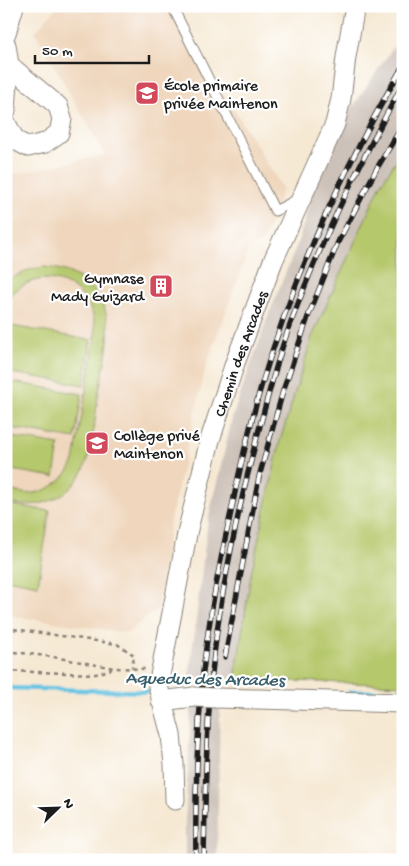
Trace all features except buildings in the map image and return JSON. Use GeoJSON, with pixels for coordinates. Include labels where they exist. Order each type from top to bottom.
{"type":"FeatureCollection","features":[{"type":"Feature","properties":{"kind":"street"},"geometry":{"type":"LineString","coordinates":[[6,33],[14,6]]}},
{"type":"Feature","properties":{"kind":"street","name":"Chemin des Arcades"},"geometry":{"type":"LineString","coordinates":[[175,800],[171,735],[158,686],[188,529],[210,440],[249,326],[273,261],[337,116],[342,99],[346,58],[355,6]]}},
{"type":"Feature","properties":{"kind":"street"},"geometry":{"type":"LineString","coordinates":[[6,45],[9,65],[6,110]]}},
{"type":"Feature","properties":{"kind":"street"},"geometry":{"type":"LineString","coordinates":[[6,123],[15,140],[28,148],[45,143],[59,133],[62,119],[58,106],[9,65]]}},
{"type":"Feature","properties":{"kind":"street"},"geometry":{"type":"LineString","coordinates":[[161,701],[194,697],[403,703]]}},
{"type":"Feature","properties":{"kind":"lane"},"geometry":{"type":"LineString","coordinates":[[172,6],[275,211],[300,198]]}},
{"type":"Feature","properties":{"kind":"path"},"geometry":{"type":"LineString","coordinates":[[6,628],[117,644],[134,655],[132,669]]}},
{"type":"Feature","properties":{"kind":"path"},"geometry":{"type":"LineString","coordinates":[[6,651],[53,656],[114,668],[162,668]]}},
{"type":"Feature","properties":{"kind":"path"},"geometry":{"type":"LineString","coordinates":[[6,671],[96,674],[114,668]]}},
{"type":"Feature","properties":{"kind":"shaded area","name":"Collège privé Maintenon"},"geometry":{"type":"Polygon","coordinates":[[[58,6],[171,6],[283,189],[263,241],[249,248],[206,366],[170,521],[158,608],[127,633],[6,615],[6,176],[105,155],[35,32],[58,6]]]}},
{"type":"Feature","properties":{"kind":"shaded area"},"geometry":{"type":"Polygon","coordinates":[[[403,33],[403,149],[381,184],[312,337],[280,441],[251,574],[235,679],[189,678],[208,520],[233,415],[269,314],[300,237],[318,172],[349,112],[403,33]]]}},
{"type":"Feature","properties":{"kind":"shaded area"},"geometry":{"type":"Polygon","coordinates":[[[191,707],[220,707],[217,860],[185,860],[191,707]]]}},
{"type":"Feature","properties":{"kind":"green space"},"geometry":{"type":"Polygon","coordinates":[[[403,149],[403,685],[235,679],[251,574],[280,441],[312,337],[381,184],[403,149]]]}},
{"type":"Feature","properties":{"kind":"green space"},"geometry":{"type":"Polygon","coordinates":[[[44,267],[68,272],[78,277],[95,292],[106,313],[108,342],[90,451],[79,478],[62,495],[52,500],[30,505],[18,504],[6,502],[6,488],[16,492],[27,493],[46,490],[62,478],[74,461],[95,337],[94,319],[87,303],[77,291],[64,283],[50,279],[34,281],[19,288],[6,301],[6,283],[24,272],[44,267]]]}},
{"type":"Feature","properties":{"kind":"green space"},"geometry":{"type":"Polygon","coordinates":[[[6,325],[91,340],[84,385],[6,372],[6,325]]]}},
{"type":"Feature","properties":{"kind":"green space"},"geometry":{"type":"Polygon","coordinates":[[[6,381],[82,394],[75,439],[6,427],[6,381]]]}},
{"type":"Feature","properties":{"kind":"green space"},"geometry":{"type":"Polygon","coordinates":[[[6,436],[59,445],[54,477],[6,469],[6,436]]]}},
{"type":"Feature","properties":{"kind":"green space"},"geometry":{"type":"Polygon","coordinates":[[[6,504],[50,511],[38,585],[6,579],[6,504]]]}},
{"type":"Feature","properties":{"kind":"waterway","name":"Aqueduc des Arcades"},"geometry":{"type":"LineString","coordinates":[[6,688],[155,692]]}},
{"type":"Feature","properties":{"kind":"waterway","name":"Aqueduc des Arcades"},"geometry":{"type":"LineString","coordinates":[[350,692],[403,692]]}},
{"type":"Feature","properties":{"kind":"railway"},"geometry":{"type":"LineString","coordinates":[[196,860],[198,742],[205,652],[222,552],[252,420],[273,348],[304,264],[360,143],[403,66]]}},
{"type":"Feature","properties":{"kind":"railway"},"geometry":{"type":"LineString","coordinates":[[204,860],[207,743],[215,643],[230,554],[257,437],[281,351],[310,273],[354,177],[403,84]]}},
{"type":"Feature","properties":{"kind":"railway"},"geometry":{"type":"LineString","coordinates":[[225,657],[259,477],[283,391],[308,317],[338,242],[377,168],[403,125]]}},
{"type":"Feature","properties":{"kind":"place","name":"École primaire privée Maintenon"},"geometry":{"type":"Point","coordinates":[147,93]}},
{"type":"Feature","properties":{"kind":"place","name":"Gymnase Mady Guizard"},"geometry":{"type":"Point","coordinates":[161,286]}},
{"type":"Feature","properties":{"kind":"place","name":"Collège privé Maintenon"},"geometry":{"type":"Point","coordinates":[97,443]}}]}
